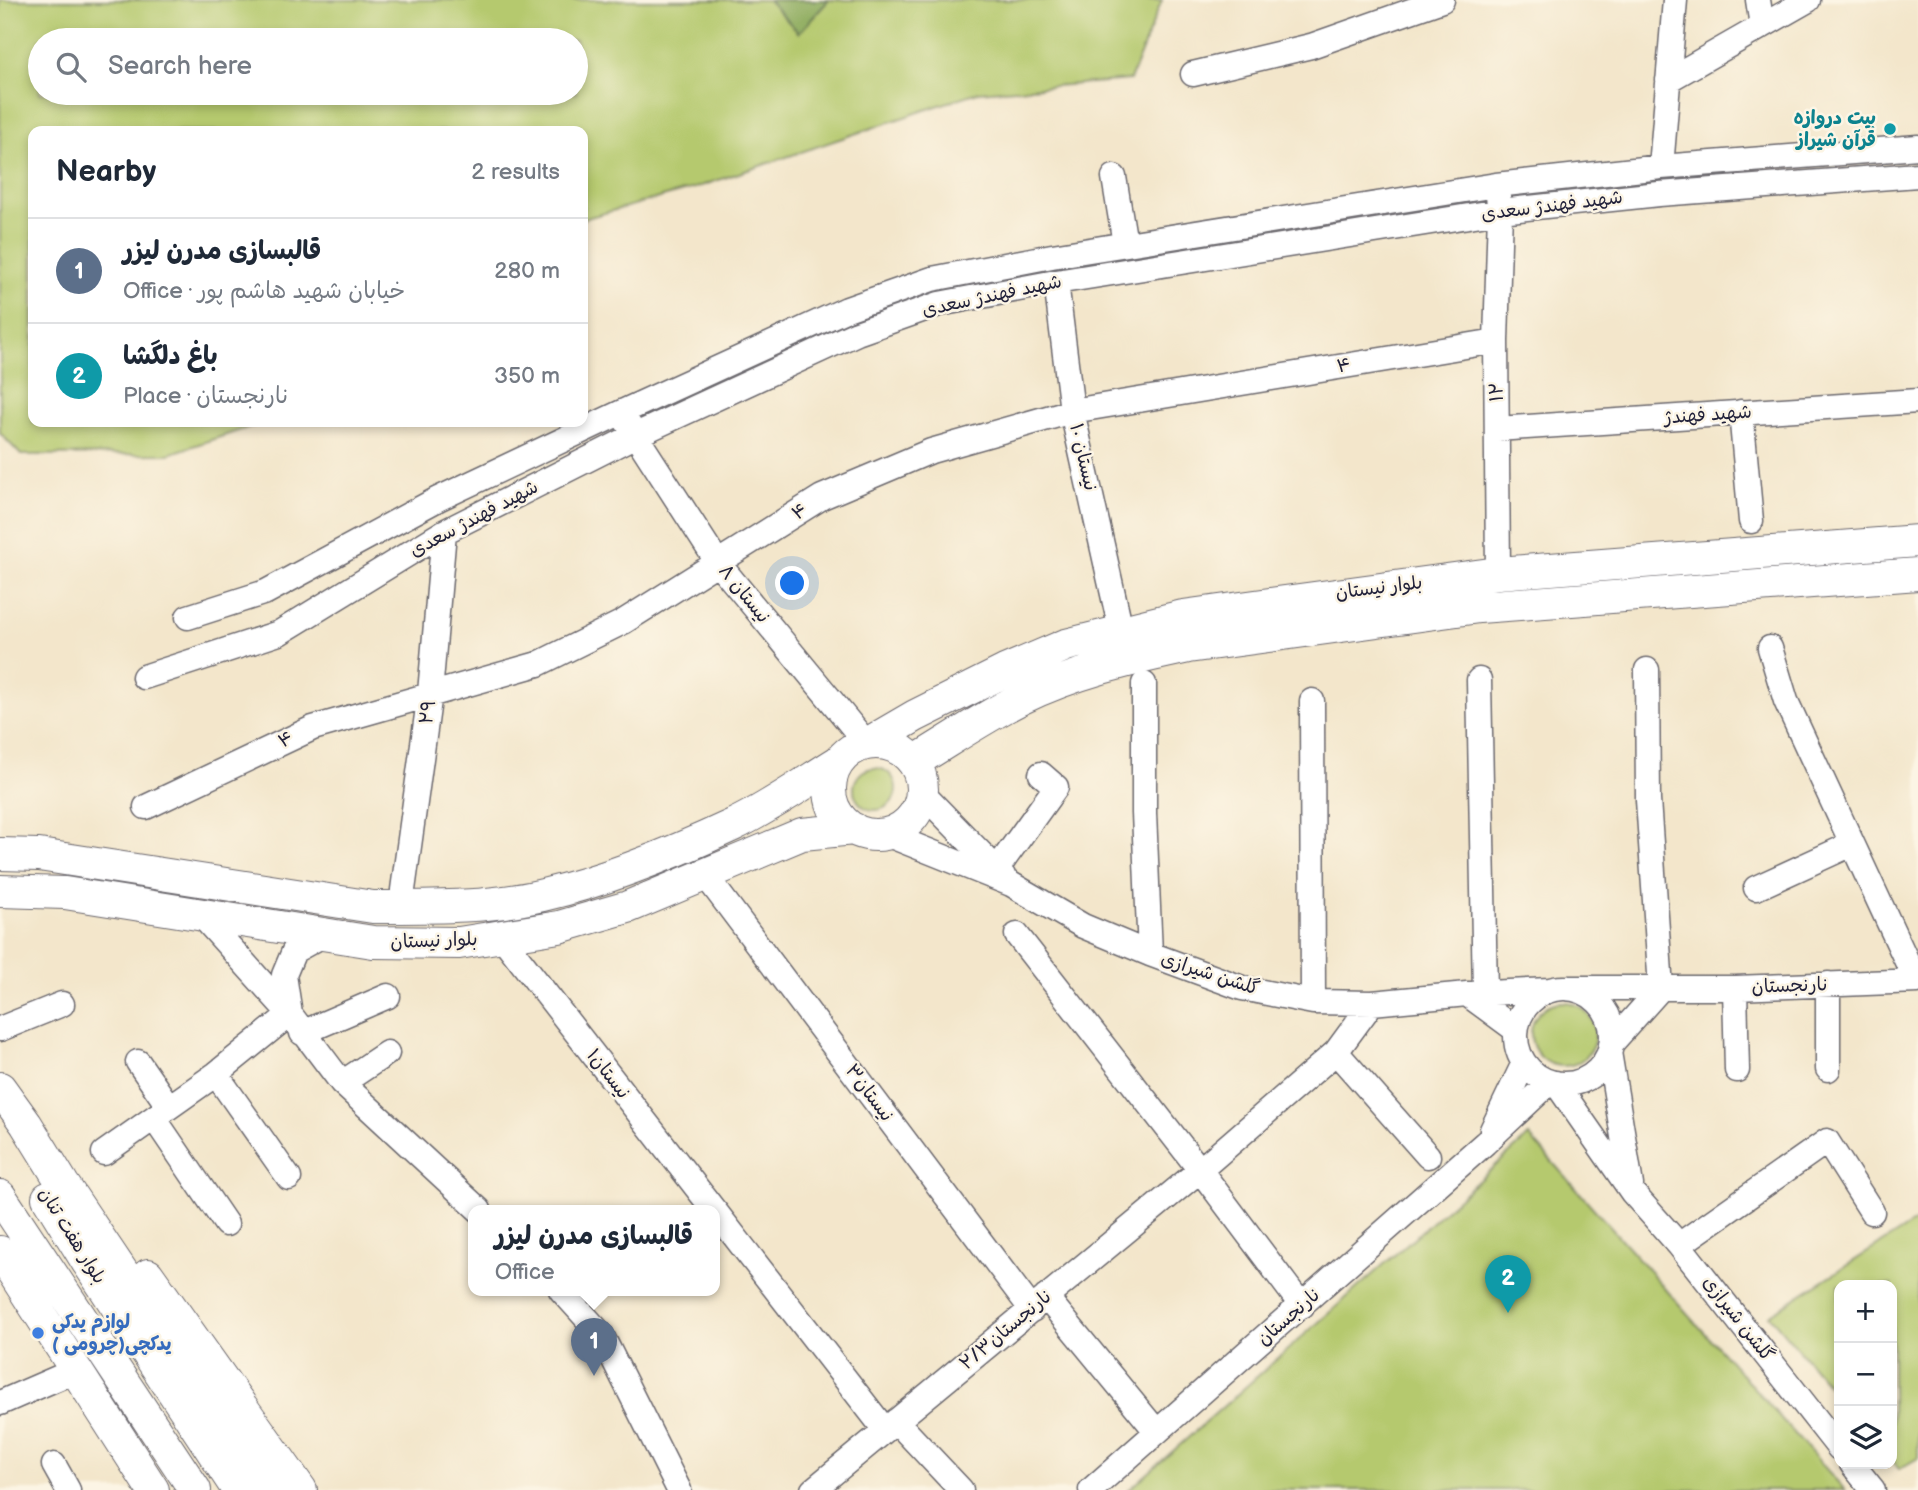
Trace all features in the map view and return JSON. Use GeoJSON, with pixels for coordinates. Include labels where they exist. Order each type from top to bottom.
{"type":"FeatureCollection","features":[{"type":"Feature","properties":{"kind":"main road","name":"بلوار نیستان"},"geometry":{"type":"LineString","coordinates":[[867,744],[915,716],[1005,671],[1066,645],[1183,615],[1498,573],[1918,541]]}},
{"type":"Feature","properties":{"kind":"main road","name":"بلوار نیستان"},"geometry":{"type":"LineString","coordinates":[[914,762],[1019,700],[1077,675],[1143,656],[1188,647],[1479,607],[1918,573]]}},
{"type":"Feature","properties":{"kind":"main road"},"geometry":{"type":"LineString","coordinates":[[867,744],[893,746],[905,752],[920,772],[923,794],[918,808],[911,820],[886,834],[875,835],[854,829],[842,819],[833,806],[830,791],[838,762],[856,747],[867,744]]}},
{"type":"Feature","properties":{"kind":"main road","name":"بلوار نیستان"},"geometry":{"type":"LineString","coordinates":[[0,854],[39,855],[373,906],[484,904],[541,896],[611,876],[735,824],[838,762]]}},
{"type":"Feature","properties":{"kind":"main road","name":"بلوار نیستان"},"geometry":{"type":"LineString","coordinates":[[0,891],[65,893],[323,935],[373,942],[425,944],[502,937],[559,927],[628,907],[803,834],[854,829]]}},
{"type":"Feature","properties":{"kind":"main road"},"geometry":{"type":"LineString","coordinates":[[0,1088],[269,1490]]}},
{"type":"Feature","properties":{"kind":"main road","name":"بلوار هفت تنان"},"geometry":{"type":"LineString","coordinates":[[0,1121],[88,1263],[238,1490]]}},
{"type":"Feature","properties":{"kind":"main road","name":"بلوار هفت تنان"},"geometry":{"type":"LineString","coordinates":[[0,1196],[195,1490]]}},
{"type":"Feature","properties":{"kind":"main road"},"geometry":{"type":"LineString","coordinates":[[74,1200],[121,1242],[141,1266],[302,1490]]}},
{"type":"Feature","properties":{"kind":"main road"},"geometry":{"type":"LineString","coordinates":[[0,1252],[153,1490]]}},
{"type":"Feature","properties":{"kind":"street"},"geometry":{"type":"LineString","coordinates":[[1193,74],[1311,46],[1442,0]]}},
{"type":"Feature","properties":{"kind":"street"},"geometry":{"type":"LineString","coordinates":[[1661,167],[1675,0]]}},
{"type":"Feature","properties":{"kind":"street"},"geometry":{"type":"LineString","coordinates":[[1758,0],[1762,26]]}},
{"type":"Feature","properties":{"kind":"street"},"geometry":{"type":"LineString","coordinates":[[1668,80],[1808,0]]}},
{"type":"Feature","properties":{"kind":"street","name":"شهید فهندژ سعدی"},"geometry":{"type":"LineString","coordinates":[[188,617],[266,592],[438,499],[622,412],[847,309],[932,279],[1125,244],[1496,185],[1661,167],[1918,147]]}},
{"type":"Feature","properties":{"kind":"street","name":"شهید فهندژ سعدی"},"geometry":{"type":"LineString","coordinates":[[144,677],[279,633],[444,532],[634,436],[857,333],[939,304],[1056,282],[1500,211],[1659,194],[1918,175]]}},
{"type":"Feature","properties":{"kind":"street"},"geometry":{"type":"LineString","coordinates":[[1114,177],[1125,244]]}},
{"type":"Feature","properties":{"kind":"street","name":"۱۲"},"geometry":{"type":"LineString","coordinates":[[1496,185],[1500,211],[1496,341],[1498,573]]}},
{"type":"Feature","properties":{"kind":"street","name":"نیستان ۱۰"},"geometry":{"type":"LineString","coordinates":[[1056,282],[1073,411],[1121,630]]}},
{"type":"Feature","properties":{"kind":"street","name":"۴"},"geometry":{"type":"LineString","coordinates":[[146,807],[313,727],[538,664],[623,622],[822,497],[931,451],[1073,411],[1496,341]]}},
{"type":"Feature","properties":{"kind":"street","name":"شهید فهندژ"},"geometry":{"type":"LineString","coordinates":[[1497,429],[1918,401]]}},
{"type":"Feature","properties":{"kind":"street","name":"نیستان ۸"},"geometry":{"type":"LineString","coordinates":[[622,412],[634,436],[718,563],[867,744]]}},
{"type":"Feature","properties":{"kind":"street"},"geometry":{"type":"LineString","coordinates":[[1741,412],[1751,521]]}},
{"type":"Feature","properties":{"kind":"street","name":"۲۹"},"geometry":{"type":"LineString","coordinates":[[403,890],[430,693],[444,532]]}},
{"type":"Feature","properties":{"kind":"street"},"geometry":{"type":"LineString","coordinates":[[1770,648],[1786,701],[1917,981]]}},
{"type":"Feature","properties":{"kind":"street"},"geometry":{"type":"LineString","coordinates":[[1632,1192],[1610,1048],[1611,1028],[1597,1001],[1584,992],[1560,989],[1538,995],[1520,1016],[1516,1030],[1517,1048],[1524,1063],[1535,1074],[1553,1082],[1573,1083],[1588,1077],[1601,1066],[1610,1048],[1661,988],[1648,800],[1647,670]]}},
{"type":"Feature","properties":{"kind":"street"},"geometry":{"type":"LineString","coordinates":[[1479,680],[1482,804],[1476,994],[1516,1030]]}},
{"type":"Feature","properties":{"kind":"street"},"geometry":{"type":"LineString","coordinates":[[1144,684],[1144,813],[1150,954]]}},
{"type":"Feature","properties":{"kind":"street"},"geometry":{"type":"LineString","coordinates":[[1312,701],[1313,1002]]}},
{"type":"Feature","properties":{"kind":"street"},"geometry":{"type":"LineString","coordinates":[[1004,877],[1056,787],[1041,774]]}},
{"type":"Feature","properties":{"kind":"street","name":"گلشن شیرازی"},"geometry":{"type":"LineString","coordinates":[[923,794],[1004,877]]}},
{"type":"Feature","properties":{"kind":"street","name":"گلشن شیرازی"},"geometry":{"type":"LineString","coordinates":[[886,834],[1004,877],[1083,926],[1242,988],[1313,1002],[1372,1003],[1560,989]]}},
{"type":"Feature","properties":{"kind":"street"},"geometry":{"type":"LineString","coordinates":[[1756,888],[1852,844]]}},
{"type":"Feature","properties":{"kind":"street","name":"۳نیستان"},"geometry":{"type":"LineString","coordinates":[[706,876],[1039,1303],[1157,1433]]}},
{"type":"Feature","properties":{"kind":"street"},"geometry":{"type":"LineString","coordinates":[[202,916],[296,1023],[342,1083],[474,1205]]}},
{"type":"Feature","properties":{"kind":"street"},"geometry":{"type":"LineString","coordinates":[[296,1023],[284,975],[294,951],[323,935]]}},
{"type":"Feature","properties":{"kind":"street"},"geometry":{"type":"LineString","coordinates":[[1017,935],[1302,1306]]}},
{"type":"Feature","properties":{"kind":"street","name":"۱نیستان"},"geometry":{"type":"LineString","coordinates":[[502,937],[710,1205]]}},
{"type":"Feature","properties":{"kind":"street","name":"نارنجستان"},"geometry":{"type":"LineString","coordinates":[[1560,989],[1735,988],[1917,981]]}},
{"type":"Feature","properties":{"kind":"street"},"geometry":{"type":"LineString","coordinates":[[1828,984],[1828,1069]]}},
{"type":"Feature","properties":{"kind":"street"},"geometry":{"type":"LineString","coordinates":[[1735,988],[1737,1070]]}},
{"type":"Feature","properties":{"kind":"street"},"geometry":{"type":"LineString","coordinates":[[104,1153],[216,1074],[296,1023],[388,996]]}},
{"type":"Feature","properties":{"kind":"street","name":"۲/۳نارنجستان"},"geometry":{"type":"LineString","coordinates":[[813,1490],[1200,1170],[1336,1052],[1372,1003]]}},
{"type":"Feature","properties":{"kind":"street"},"geometry":{"type":"LineString","coordinates":[[0,1029],[62,1004]]}},
{"type":"Feature","properties":{"kind":"street"},"geometry":{"type":"LineString","coordinates":[[1336,1052],[1428,1156]]}},
{"type":"Feature","properties":{"kind":"street"},"geometry":{"type":"LineString","coordinates":[[342,1083],[387,1053]]}},
{"type":"Feature","properties":{"kind":"street"},"geometry":{"type":"LineString","coordinates":[[138,1062],[162,1113],[226,1224]]}},
{"type":"Feature","properties":{"kind":"street"},"geometry":{"type":"LineString","coordinates":[[1485,1143],[1524,1063]]}},
{"type":"Feature","properties":{"kind":"street"},"geometry":{"type":"LineString","coordinates":[[216,1074],[289,1178]]}},
{"type":"Feature","properties":{"kind":"street","name":"گلشن شیرازی"},"geometry":{"type":"LineString","coordinates":[[1553,1082],[1632,1192],[1679,1245],[1834,1442]]}},
{"type":"Feature","properties":{"kind":"street","name":"نارنجستان"},"geometry":{"type":"LineString","coordinates":[[1091,1490],[1553,1082]]}},
{"type":"Feature","properties":{"kind":"street"},"geometry":{"type":"LineString","coordinates":[[1679,1245],[1827,1141],[1872,1212]]}},
{"type":"Feature","properties":{"kind":"street","name":"۱نیستان"},"geometry":{"type":"LineString","coordinates":[[720,1217],[891,1426],[961,1490]]}},
{"type":"Feature","properties":{"kind":"street"},"geometry":{"type":"LineString","coordinates":[[566,1296],[601,1334],[679,1490]]}},
{"type":"Feature","properties":{"kind":"street"},"geometry":{"type":"LineString","coordinates":[[0,1403],[76,1370]]}},
{"type":"Feature","properties":{"kind":"street"},"geometry":{"type":"LineString","coordinates":[[54,1465],[68,1490]]}},
{"type":"Feature","properties":{"kind":"street"},"geometry":{"type":"LineString","coordinates":[[1856,1469],[1873,1490]]}},
{"type":"Feature","properties":{"kind":"green space"},"geometry":{"type":"Polygon","coordinates":[[[0,0],[1162,0],[1130,80],[978,92],[695,188],[588,218],[588,126],[28,126],[28,427],[250,427],[169,454],[21,455],[0,433],[0,0]]]}},
{"type":"Feature","properties":{"kind":"green space"},"geometry":{"type":"Polygon","coordinates":[[[768,0],[829,0],[799,33],[768,0]]]}},
{"type":"Feature","properties":{"kind":"green space"},"geometry":{"type":"Polygon","coordinates":[[[875,768],[890,774],[896,789],[890,804],[875,810],[860,804],[854,789],[860,774],[875,768]]]}},
{"type":"Feature","properties":{"kind":"green space"},"geometry":{"type":"Polygon","coordinates":[[[1557,1002],[1569,1002],[1586,1011],[1593,1022],[1593,1046],[1586,1057],[1569,1066],[1557,1066],[1545,1061],[1536,1052],[1531,1040],[1531,1028],[1536,1016],[1545,1007],[1557,1002]]]}},
{"type":"Feature","properties":{"kind":"green space"},"geometry":{"type":"Polygon","coordinates":[[[1529,1136],[1845,1490],[1129,1490],[1529,1136]]]}},
{"type":"Feature","properties":{"kind":"green space"},"geometry":{"type":"Polygon","coordinates":[[[1918,1220],[1918,1458],[1899,1469],[1897,1466],[1897,1280],[1834,1280],[1834,1392],[1769,1315],[1918,1220]]]}},
{"type":"Feature","properties":{"kind":"place","name":"بیت دروازه قرآن شیراز"},"geometry":{"type":"Point","coordinates":[1890,129]}},
{"type":"Feature","properties":{"kind":"place","name":"باغ دلگشا"},"geometry":{"type":"Point","coordinates":[1508,1313]}},
{"type":"Feature","properties":{"kind":"place","name":"لوازم یدکی یدکچی(چرومی )"},"geometry":{"type":"Point","coordinates":[38,1333]}},
{"type":"Feature","properties":{"kind":"place","name":"قالبسازی مدرن لیزر"},"geometry":{"type":"Point","coordinates":[594,1376]}}]}
